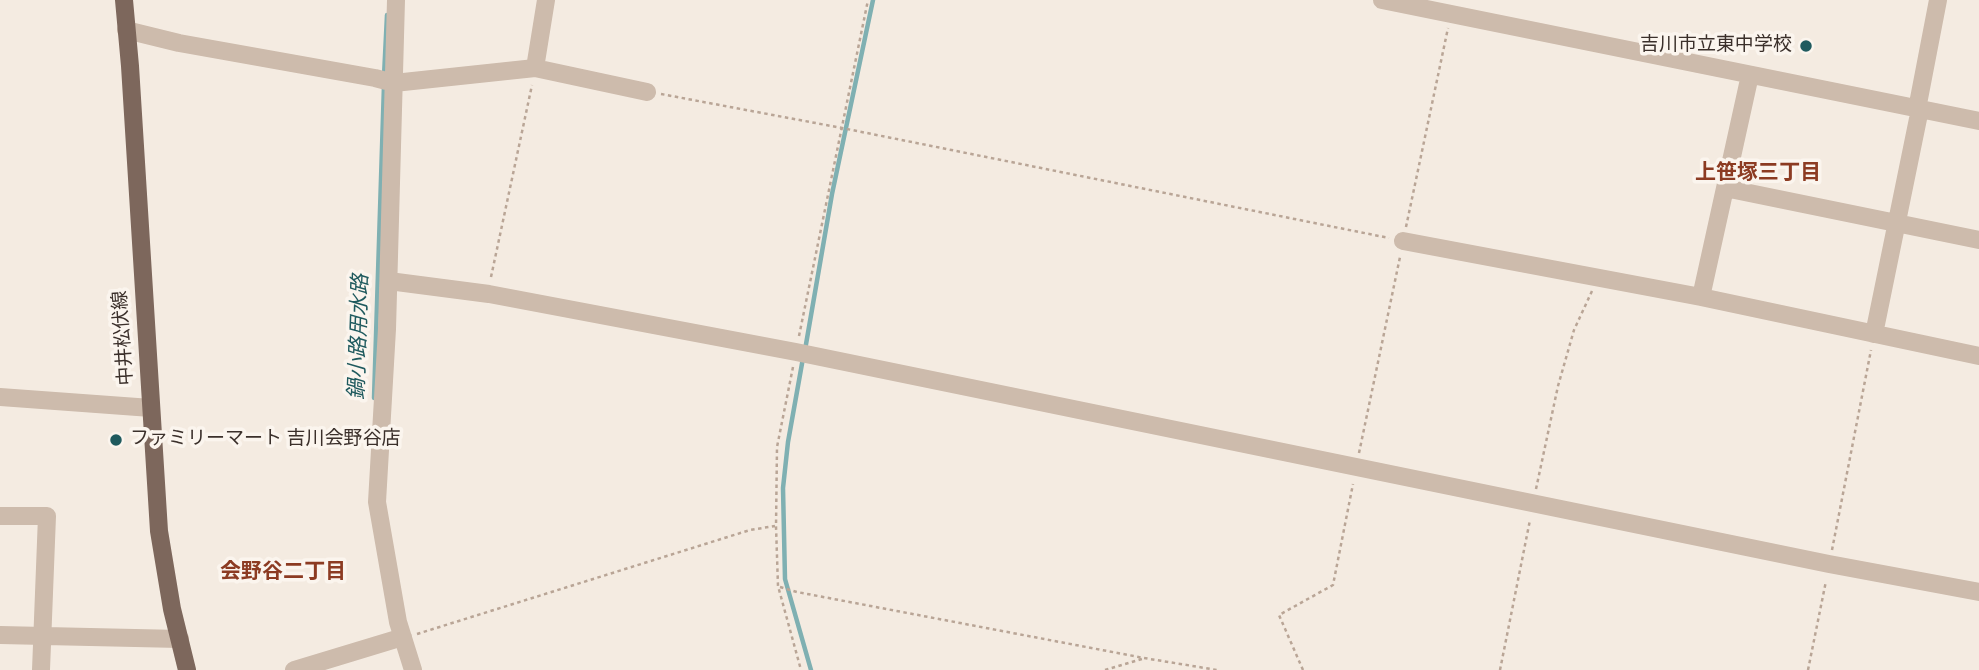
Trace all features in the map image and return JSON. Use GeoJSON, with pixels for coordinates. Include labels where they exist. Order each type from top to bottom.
{"type":"FeatureCollection","features":[{"type":"Feature","properties":{"kind":"main road","name":"中井松伏線"},"geometry":{"type":"LineString","coordinates":[[124,0],[159,531],[172,608],[187,670]]}},
{"type":"Feature","properties":{"kind":"street"},"geometry":{"type":"LineString","coordinates":[[396,0],[389,281],[377,502],[398,622],[413,670]]}},
{"type":"Feature","properties":{"kind":"street"},"geometry":{"type":"LineString","coordinates":[[534,68],[546,0]]}},
{"type":"Feature","properties":{"kind":"street"},"geometry":{"type":"LineString","coordinates":[[1382,0],[1450,9],[1751,75],[1979,121]]}},
{"type":"Feature","properties":{"kind":"street"},"geometry":{"type":"LineString","coordinates":[[1874,334],[1938,0]]}},
{"type":"Feature","properties":{"kind":"street"},"geometry":{"type":"LineString","coordinates":[[126,30],[179,43],[394,83],[534,68],[648,92]]}},
{"type":"Feature","properties":{"kind":"street"},"geometry":{"type":"LineString","coordinates":[[1701,297],[1751,75]]}},
{"type":"Feature","properties":{"kind":"street"},"geometry":{"type":"LineString","coordinates":[[1725,188],[1979,240]]}},
{"type":"Feature","properties":{"kind":"street"},"geometry":{"type":"LineString","coordinates":[[1403,241],[1701,297],[1979,356]]}},
{"type":"Feature","properties":{"kind":"street"},"geometry":{"type":"LineString","coordinates":[[389,281],[489,294],[796,352],[1829,564],[1979,592]]}},
{"type":"Feature","properties":{"kind":"street"},"geometry":{"type":"LineString","coordinates":[[0,397],[151,408]]}},
{"type":"Feature","properties":{"kind":"street"},"geometry":{"type":"LineString","coordinates":[[0,516],[47,516],[41,670]]}},
{"type":"Feature","properties":{"kind":"street"},"geometry":{"type":"LineString","coordinates":[[0,635],[180,639]]}},
{"type":"Feature","properties":{"kind":"street"},"geometry":{"type":"LineString","coordinates":[[295,670],[403,637]]}},
{"type":"Feature","properties":{"kind":"path"},"geometry":{"type":"LineString","coordinates":[[801,670],[778,586],[777,447],[868,0]]}},
{"type":"Feature","properties":{"kind":"path"},"geometry":{"type":"LineString","coordinates":[[1303,670],[1279,615],[1333,585],[1450,9]]}},
{"type":"Feature","properties":{"kind":"path"},"geometry":{"type":"LineString","coordinates":[[489,294],[534,68]]}},
{"type":"Feature","properties":{"kind":"path"},"geometry":{"type":"LineString","coordinates":[[648,92],[842,128],[1403,241]]}},
{"type":"Feature","properties":{"kind":"path"},"geometry":{"type":"LineString","coordinates":[[1500,670],[1558,386],[1574,330],[1597,278]]}},
{"type":"Feature","properties":{"kind":"path"},"geometry":{"type":"LineString","coordinates":[[1808,670],[1874,334]]}},
{"type":"Feature","properties":{"kind":"path"},"geometry":{"type":"LineString","coordinates":[[403,637],[750,530],[776,526]]}},
{"type":"Feature","properties":{"kind":"path"},"geometry":{"type":"LineString","coordinates":[[778,586],[797,592],[1217,670]]}},
{"type":"Feature","properties":{"kind":"path"},"geometry":{"type":"LineString","coordinates":[[1105,670],[1144,658]]}},
{"type":"Feature","properties":{"kind":"waterway"},"geometry":{"type":"LineString","coordinates":[[805,350],[832,194],[873,0]]}},
{"type":"Feature","properties":{"kind":"waterway","name":"鍋小路用水路"},"geometry":{"type":"LineString","coordinates":[[384,76],[387,15]]}},
{"type":"Feature","properties":{"kind":"waterway","name":"鍋小路用水路"},"geometry":{"type":"LineString","coordinates":[[374,398],[384,85]]}},
{"type":"Feature","properties":{"kind":"waterway"},"geometry":{"type":"LineString","coordinates":[[803,358],[783,488],[785,579],[811,670]]}},
{"type":"Feature","properties":{"kind":"place","name":"吉川市立東中学校"},"geometry":{"type":"Point","coordinates":[1806,46]}},
{"type":"Feature","properties":{"kind":"place","name":"ファミリーマート 吉川会野谷店"},"geometry":{"type":"Point","coordinates":[116,440]}},
{"type":"Feature","properties":{"kind":"district","name":"上笹塚三丁目"},"geometry":{"type":"Point","coordinates":[1758,175]}},
{"type":"Feature","properties":{"kind":"district","name":"会野谷二丁目"},"geometry":{"type":"Point","coordinates":[283,574]}}]}
